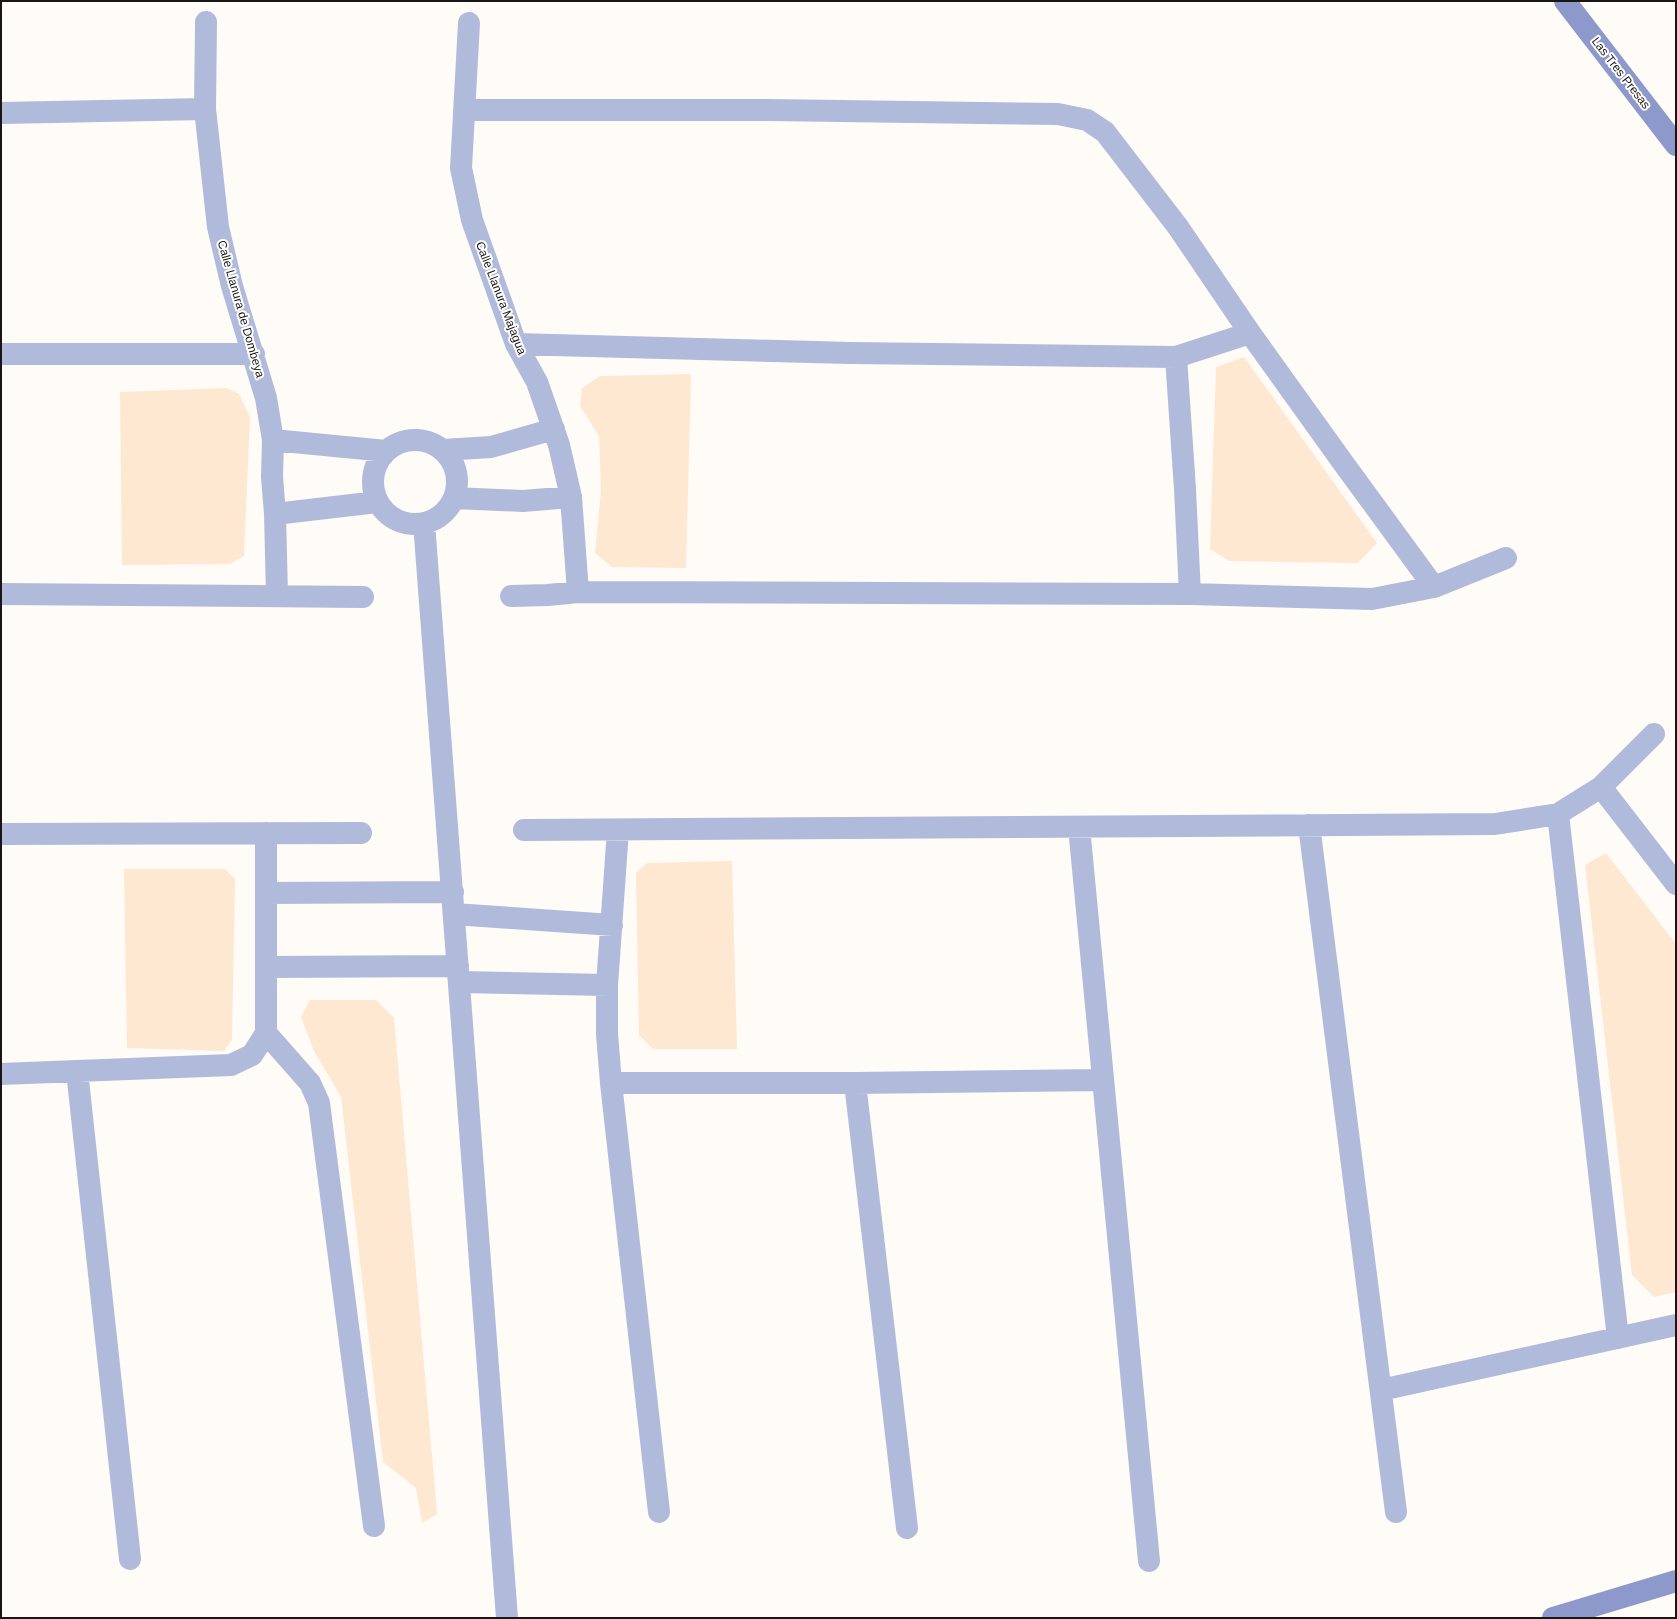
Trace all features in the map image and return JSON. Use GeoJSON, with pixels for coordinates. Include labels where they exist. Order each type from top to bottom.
{"type":"FeatureCollection","features":[{"type":"Feature","properties":{"kind":"main road","name":"Las Tres Presas"},"geometry":{"type":"LineString","coordinates":[[1565,1],[1676,146]]}},
{"type":"Feature","properties":{"kind":"main road"},"geometry":{"type":"LineString","coordinates":[[1553,1618],[1676,1581]]}},
{"type":"Feature","properties":{"kind":"street","name":"Calle Llanura de Dombeya"},"geometry":{"type":"LineString","coordinates":[[206,22],[205,109],[218,227],[232,286],[254,354],[266,398],[273,440],[272,478],[275,514],[277,596]]}},
{"type":"Feature","properties":{"kind":"street","name":"Calle Llanura Majagua"},"geometry":{"type":"LineString","coordinates":[[470,23],[461,168],[472,220],[516,344],[537,382],[554,429],[571,497],[578,592]]}},
{"type":"Feature","properties":{"kind":"street"},"geometry":{"type":"LineString","coordinates":[[1,113],[205,109]]}},
{"type":"Feature","properties":{"kind":"street"},"geometry":{"type":"LineString","coordinates":[[465,110],[769,110],[1058,114],[1087,120],[1105,132],[1178,227],[1250,333],[1434,587]]}},
{"type":"Feature","properties":{"kind":"street"},"geometry":{"type":"LineString","coordinates":[[516,344],[850,353],[1176,358],[1250,333]]}},
{"type":"Feature","properties":{"kind":"street"},"geometry":{"type":"LineString","coordinates":[[1,354],[254,354]]}},
{"type":"Feature","properties":{"kind":"street"},"geometry":{"type":"LineString","coordinates":[[1176,358],[1186,488],[1190,594]]}},
{"type":"Feature","properties":{"kind":"street"},"geometry":{"type":"LineString","coordinates":[[443,450],[491,447],[554,429]]}},
{"type":"Feature","properties":{"kind":"street"},"geometry":{"type":"LineString","coordinates":[[420,439],[432,443],[443,450],[451,460],[456,472],[457,486],[454,498],[447,510],[436,519],[410,525],[397,521],[386,513],[377,502],[373,489],[373,475],[377,462],[386,451],[396,444],[408,440],[420,439]]}},
{"type":"Feature","properties":{"kind":"street"},"geometry":{"type":"LineString","coordinates":[[273,440],[386,451]]}},
{"type":"Feature","properties":{"kind":"street"},"geometry":{"type":"LineString","coordinates":[[454,498],[523,500],[571,497]]}},
{"type":"Feature","properties":{"kind":"street"},"geometry":{"type":"LineString","coordinates":[[275,514],[377,502]]}},
{"type":"Feature","properties":{"kind":"street"},"geometry":{"type":"LineString","coordinates":[[424,523],[507,1618]]}},
{"type":"Feature","properties":{"kind":"street"},"geometry":{"type":"LineString","coordinates":[[511,596],[548,595],[578,592],[1190,594],[1372,599],[1434,587],[1506,558]]}},
{"type":"Feature","properties":{"kind":"street"},"geometry":{"type":"LineString","coordinates":[[1,594],[363,597]]}},
{"type":"Feature","properties":{"kind":"street"},"geometry":{"type":"LineString","coordinates":[[524,830],[1495,824],[1558,814],[1601,787],[1654,734]]}},
{"type":"Feature","properties":{"kind":"street"},"geometry":{"type":"LineString","coordinates":[[1601,787],[1676,884]]}},
{"type":"Feature","properties":{"kind":"street"},"geometry":{"type":"LineString","coordinates":[[1558,814],[1618,1338]]}},
{"type":"Feature","properties":{"kind":"street"},"geometry":{"type":"LineString","coordinates":[[1309,825],[1396,1512]]}},
{"type":"Feature","properties":{"kind":"street"},"geometry":{"type":"LineString","coordinates":[[1079,827],[1149,1561]]}},
{"type":"Feature","properties":{"kind":"street"},"geometry":{"type":"LineString","coordinates":[[618,830],[607,985],[607,1034],[611,1083],[659,1512]]}},
{"type":"Feature","properties":{"kind":"street"},"geometry":{"type":"LineString","coordinates":[[1,1074],[231,1066],[252,1055],[266,1033],[266,833]]}},
{"type":"Feature","properties":{"kind":"street"},"geometry":{"type":"LineString","coordinates":[[1,834],[361,833]]}},
{"type":"Feature","properties":{"kind":"street"},"geometry":{"type":"LineString","coordinates":[[266,893],[453,892]]}},
{"type":"Feature","properties":{"kind":"street"},"geometry":{"type":"LineString","coordinates":[[454,914],[612,925]]}},
{"type":"Feature","properties":{"kind":"street"},"geometry":{"type":"LineString","coordinates":[[266,967],[459,974],[607,985]]}},
{"type":"Feature","properties":{"kind":"street"},"geometry":{"type":"LineString","coordinates":[[266,1033],[310,1083],[319,1103],[374,1526]]}},
{"type":"Feature","properties":{"kind":"street"},"geometry":{"type":"LineString","coordinates":[[77,1071],[130,1559]]}},
{"type":"Feature","properties":{"kind":"street"},"geometry":{"type":"LineString","coordinates":[[611,1083],[855,1083],[1102,1080]]}},
{"type":"Feature","properties":{"kind":"street"},"geometry":{"type":"LineString","coordinates":[[855,1083],[907,1528]]}},
{"type":"Feature","properties":{"kind":"street"},"geometry":{"type":"LineString","coordinates":[[1381,1390],[1676,1325]]}},
{"type":"Feature","properties":{"kind":"shaded area"},"geometry":{"type":"Polygon","coordinates":[[[1244,357],[1377,543],[1358,563],[1229,561],[1210,549],[1216,367],[1244,357]]]}},
{"type":"Feature","properties":{"kind":"shaded area"},"geometry":{"type":"Polygon","coordinates":[[[691,374],[686,568],[612,567],[595,553],[601,490],[599,436],[580,406],[582,388],[600,376],[691,374]]]}},
{"type":"Feature","properties":{"kind":"shaded area"},"geometry":{"type":"Polygon","coordinates":[[[227,388],[239,394],[250,417],[244,556],[230,564],[122,565],[120,392],[227,388]]]}},
{"type":"Feature","properties":{"kind":"shaded area"},"geometry":{"type":"Polygon","coordinates":[[[1606,853],[1676,944],[1676,1292],[1654,1297],[1632,1275],[1585,865],[1606,853]]]}},
{"type":"Feature","properties":{"kind":"shaded area"},"geometry":{"type":"Polygon","coordinates":[[[732,861],[737,1049],[653,1049],[639,1035],[636,873],[647,863],[732,861]]]}},
{"type":"Feature","properties":{"kind":"shaded area"},"geometry":{"type":"Polygon","coordinates":[[[124,869],[225,869],[235,879],[232,1040],[224,1051],[127,1048],[124,869]]]}},
{"type":"Feature","properties":{"kind":"shaded area"},"geometry":{"type":"Polygon","coordinates":[[[310,1000],[376,1000],[394,1018],[437,1514],[422,1523],[416,1488],[383,1462],[341,1097],[314,1051],[301,1017],[310,1000]]]}}]}
